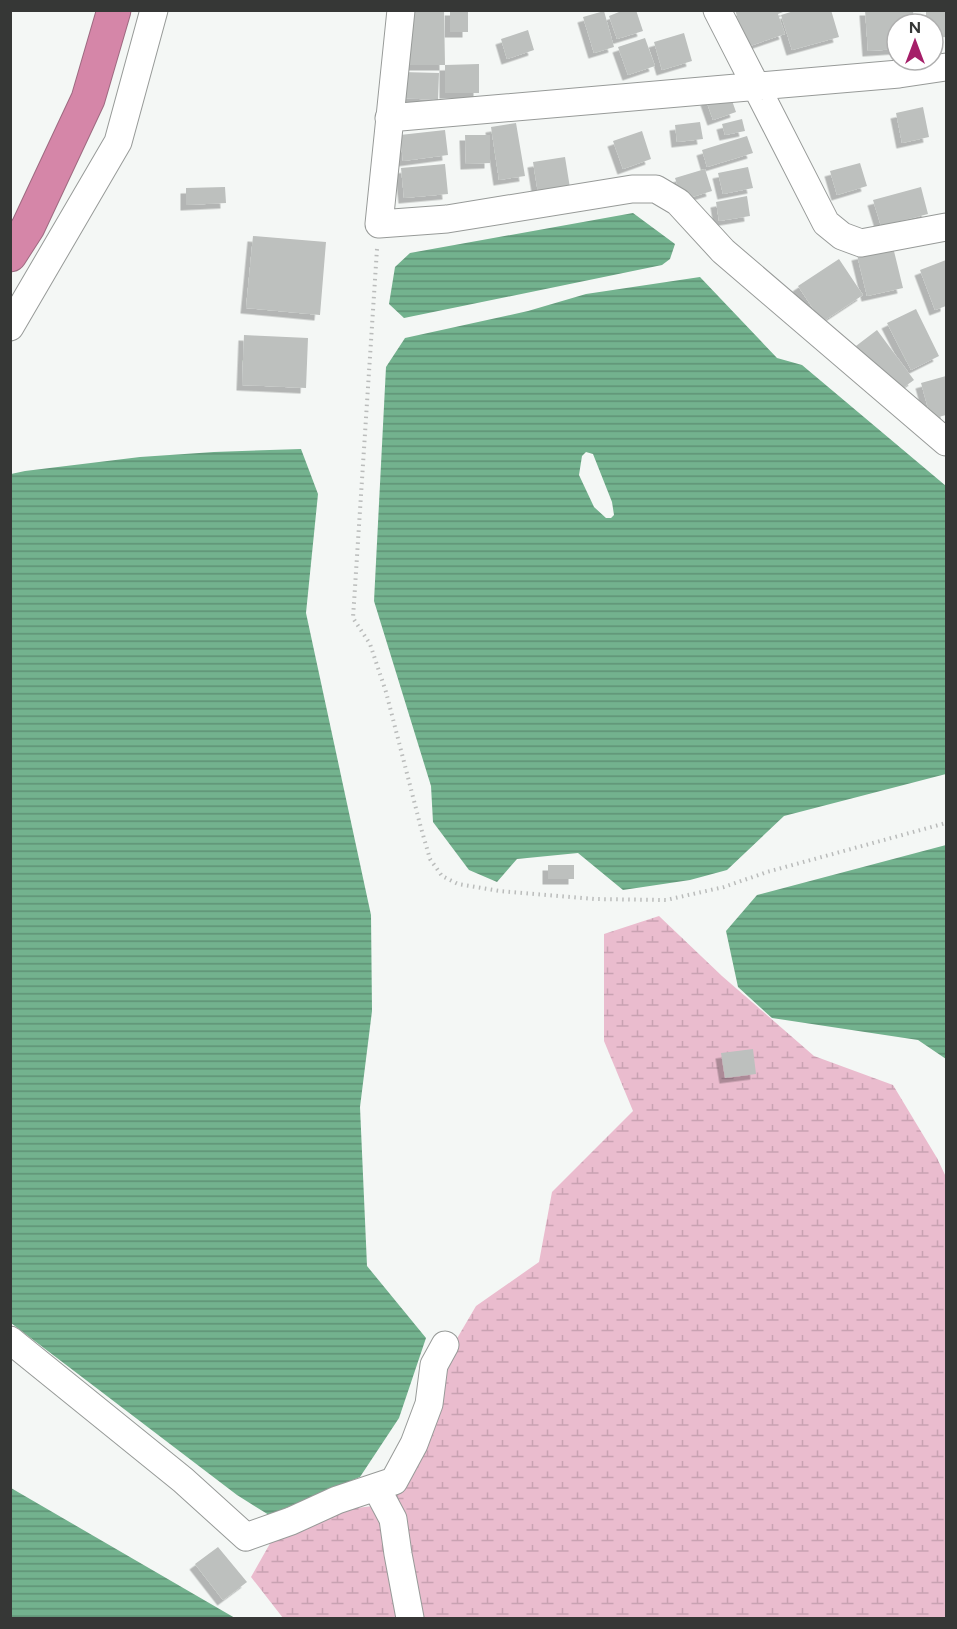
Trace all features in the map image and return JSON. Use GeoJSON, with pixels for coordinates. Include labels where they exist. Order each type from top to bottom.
{"type":"FeatureCollection","features":[{"type":"Feature","properties":{"kind":"highway"},"geometry":{"type":"LineString","coordinates":[[10,255],[28,227],[88,99],[114,10]]}},
{"type":"Feature","properties":{"kind":"street"},"geometry":{"type":"LineString","coordinates":[[10,327],[118,142],[154,10]]}},
{"type":"Feature","properties":{"kind":"street"},"geometry":{"type":"LineString","coordinates":[[401,10],[379,224],[447,219],[632,189],[656,189],[678,202],[723,251],[946,442]]}},
{"type":"Feature","properties":{"kind":"street"},"geometry":{"type":"LineString","coordinates":[[717,10],[826,223],[842,236],[861,243],[946,227]]}},
{"type":"Feature","properties":{"kind":"street"},"geometry":{"type":"LineString","coordinates":[[389,117],[756,87],[899,74],[946,67]]}},
{"type":"Feature","properties":{"kind":"street"},"geometry":{"type":"LineString","coordinates":[[10,1340],[183,1480],[246,1537],[291,1521],[337,1500],[394,1481],[414,1443],[429,1404],[434,1365],[445,1345]]}},
{"type":"Feature","properties":{"kind":"street"},"geometry":{"type":"LineString","coordinates":[[376,1487],[393,1519],[410,1618]]}},
{"type":"Feature","properties":{"kind":"path"},"geometry":{"type":"LineString","coordinates":[[379,224],[353,618],[370,644],[386,692],[430,860],[442,876],[458,884],[499,891],[594,898],[666,900],[724,887],[767,872],[946,823]]}},
{"type":"Feature","properties":{"kind":"green space"},"geometry":{"type":"Polygon","coordinates":[[[659,916],[722,976],[814,1056],[893,1085],[946,1177],[946,1618],[283,1618],[251,1577],[272,1540],[348,1509],[390,1504],[418,1457],[421,1400],[476,1306],[539,1262],[552,1192],[633,1111],[604,1041],[604,934],[659,916]]]}},
{"type":"Feature","properties":{"kind":"shaded area"},"geometry":{"type":"Polygon","coordinates":[[[633,213],[675,244],[670,259],[662,265],[404,318],[389,304],[395,267],[410,253],[633,213]]]}},
{"type":"Feature","properties":{"kind":"shaded area"},"geometry":{"type":"Polygon","coordinates":[[[700,277],[777,358],[802,365],[946,486],[946,774],[784,816],[727,870],[690,880],[623,890],[578,853],[517,859],[497,882],[469,870],[433,822],[431,786],[374,601],[386,367],[405,338],[528,311],[586,294],[700,277]],[[586,452],[582,456],[579,475],[594,507],[606,518],[611,518],[614,515],[612,502],[593,454],[586,452]]]}},
{"type":"Feature","properties":{"kind":"shaded area"},"geometry":{"type":"Polygon","coordinates":[[[301,449],[318,494],[306,613],[371,915],[372,1011],[360,1107],[367,1266],[426,1338],[399,1418],[360,1477],[269,1515],[237,1495],[11,1323],[11,474],[140,457],[301,449]]]}},
{"type":"Feature","properties":{"kind":"shaded area"},"geometry":{"type":"Polygon","coordinates":[[[946,845],[946,1059],[918,1040],[772,1018],[738,987],[726,931],[757,895],[946,845]]]}},
{"type":"Feature","properties":{"kind":"shaded area"},"geometry":{"type":"Polygon","coordinates":[[[11,1488],[235,1618],[11,1618],[11,1488]]]}},
{"type":"Feature","properties":{"kind":"building"},"geometry":{"type":"Polygon","coordinates":[[[409,10],[444,10],[445,65],[409,65],[409,10]]]}},
{"type":"Feature","properties":{"kind":"building"},"geometry":{"type":"Polygon","coordinates":[[[450,10],[468,10],[468,32],[450,32],[450,10]]]}},
{"type":"Feature","properties":{"kind":"building"},"geometry":{"type":"Polygon","coordinates":[[[624,10],[636,10],[643,31],[617,39],[609,16],[624,10]]]}},
{"type":"Feature","properties":{"kind":"building"},"geometry":{"type":"Polygon","coordinates":[[[735,10],[788,10],[778,14],[785,34],[747,47],[735,10]]]}},
{"type":"Feature","properties":{"kind":"building"},"geometry":{"type":"Polygon","coordinates":[[[797,10],[831,10],[839,37],[792,50],[781,15],[797,10]]]}},
{"type":"Feature","properties":{"kind":"building"},"geometry":{"type":"Polygon","coordinates":[[[865,10],[913,10],[913,12],[885,12],[885,50],[868,51],[865,10]]]}},
{"type":"Feature","properties":{"kind":"building"},"geometry":{"type":"Polygon","coordinates":[[[926,10],[946,10],[946,37],[945,12],[926,12],[926,10]]]}},
{"type":"Feature","properties":{"kind":"building"},"geometry":{"type":"Polygon","coordinates":[[[604,11],[614,47],[594,53],[583,17],[604,11]]]}},
{"type":"Feature","properties":{"kind":"building"},"geometry":{"type":"Polygon","coordinates":[[[528,30],[534,50],[507,59],[501,39],[528,30]]]}},
{"type":"Feature","properties":{"kind":"building"},"geometry":{"type":"Polygon","coordinates":[[[684,33],[692,61],[662,70],[654,42],[684,33]]]}},
{"type":"Feature","properties":{"kind":"building"},"geometry":{"type":"Polygon","coordinates":[[[645,38],[655,66],[628,75],[618,47],[645,38]]]}},
{"type":"Feature","properties":{"kind":"building"},"geometry":{"type":"Polygon","coordinates":[[[479,64],[479,93],[445,93],[445,65],[479,64]]]}},
{"type":"Feature","properties":{"kind":"building"},"geometry":{"type":"Polygon","coordinates":[[[402,72],[439,73],[438,100],[400,98],[402,72]]]}},
{"type":"Feature","properties":{"kind":"building"},"geometry":{"type":"Polygon","coordinates":[[[729,92],[736,112],[713,120],[706,100],[729,92]]]}},
{"type":"Feature","properties":{"kind":"building"},"geometry":{"type":"Polygon","coordinates":[[[923,107],[929,137],[902,143],[896,113],[923,107]]]}},
{"type":"Feature","properties":{"kind":"building"},"geometry":{"type":"Polygon","coordinates":[[[742,119],[745,131],[725,135],[722,124],[742,119]]]}},
{"type":"Feature","properties":{"kind":"building"},"geometry":{"type":"Polygon","coordinates":[[[700,122],[703,139],[677,142],[675,125],[700,122]]]}},
{"type":"Feature","properties":{"kind":"building"},"geometry":{"type":"Polygon","coordinates":[[[516,123],[525,176],[499,180],[491,127],[516,123]]]}},
{"type":"Feature","properties":{"kind":"building"},"geometry":{"type":"Polygon","coordinates":[[[445,130],[448,155],[403,161],[400,135],[445,130]]]}},
{"type":"Feature","properties":{"kind":"building"},"geometry":{"type":"Polygon","coordinates":[[[642,131],[651,159],[623,169],[613,141],[642,131]]]}},
{"type":"Feature","properties":{"kind":"building"},"geometry":{"type":"Polygon","coordinates":[[[465,135],[490,135],[490,163],[466,164],[465,135]]]}},
{"type":"Feature","properties":{"kind":"building"},"geometry":{"type":"Polygon","coordinates":[[[747,136],[753,153],[707,167],[702,150],[747,136]]]}},
{"type":"Feature","properties":{"kind":"building"},"geometry":{"type":"Polygon","coordinates":[[[565,157],[570,188],[538,193],[533,162],[565,157]]]}},
{"type":"Feature","properties":{"kind":"building"},"geometry":{"type":"Polygon","coordinates":[[[860,163],[867,186],[837,195],[830,171],[860,163]]]}},
{"type":"Feature","properties":{"kind":"building"},"geometry":{"type":"Polygon","coordinates":[[[445,164],[448,194],[404,198],[401,168],[445,164]]]}},
{"type":"Feature","properties":{"kind":"building"},"geometry":{"type":"Polygon","coordinates":[[[748,167],[753,188],[723,194],[718,173],[748,167]]]}},
{"type":"Feature","properties":{"kind":"building"},"geometry":{"type":"Polygon","coordinates":[[[705,169],[712,191],[682,200],[675,178],[705,169]]]}},
{"type":"Feature","properties":{"kind":"building"},"geometry":{"type":"Polygon","coordinates":[[[225,187],[226,203],[186,205],[186,188],[225,187]]]}},
{"type":"Feature","properties":{"kind":"building"},"geometry":{"type":"Polygon","coordinates":[[[921,187],[928,214],[881,226],[873,200],[921,187]]]}},
{"type":"Feature","properties":{"kind":"building"},"geometry":{"type":"Polygon","coordinates":[[[747,196],[750,216],[719,221],[716,202],[747,196]]]}},
{"type":"Feature","properties":{"kind":"building"},"geometry":{"type":"Polygon","coordinates":[[[253,236],[326,242],[320,315],[246,308],[253,236]]]}},
{"type":"Feature","properties":{"kind":"building"},"geometry":{"type":"Polygon","coordinates":[[[893,247],[903,288],[867,296],[857,255],[893,247]]]}},
{"type":"Feature","properties":{"kind":"building"},"geometry":{"type":"Polygon","coordinates":[[[839,259],[863,295],[822,322],[798,286],[839,259]]]}},
{"type":"Feature","properties":{"kind":"building"},"geometry":{"type":"Polygon","coordinates":[[[946,260],[946,306],[935,310],[920,270],[946,260]]]}},
{"type":"Feature","properties":{"kind":"building"},"geometry":{"type":"Polygon","coordinates":[[[916,309],[939,356],[911,370],[887,323],[916,309]]]}},
{"type":"Feature","properties":{"kind":"building"},"geometry":{"type":"Polygon","coordinates":[[[877,330],[914,380],[893,395],[856,346],[877,330]]]}},
{"type":"Feature","properties":{"kind":"building"},"geometry":{"type":"Polygon","coordinates":[[[244,335],[308,338],[306,388],[242,385],[244,335]]]}},
{"type":"Feature","properties":{"kind":"building"},"geometry":{"type":"Polygon","coordinates":[[[946,376],[946,415],[931,419],[921,383],[946,376]]]}},
{"type":"Feature","properties":{"kind":"building"},"geometry":{"type":"Polygon","coordinates":[[[548,865],[574,865],[574,879],[548,879],[548,865]]]}},
{"type":"Feature","properties":{"kind":"building"},"geometry":{"type":"Polygon","coordinates":[[[753,1049],[756,1074],[725,1078],[721,1053],[753,1049]]]}},
{"type":"Feature","properties":{"kind":"building"},"geometry":{"type":"Polygon","coordinates":[[[218,1547],[247,1582],[223,1600],[195,1564],[218,1547]]]}}]}
